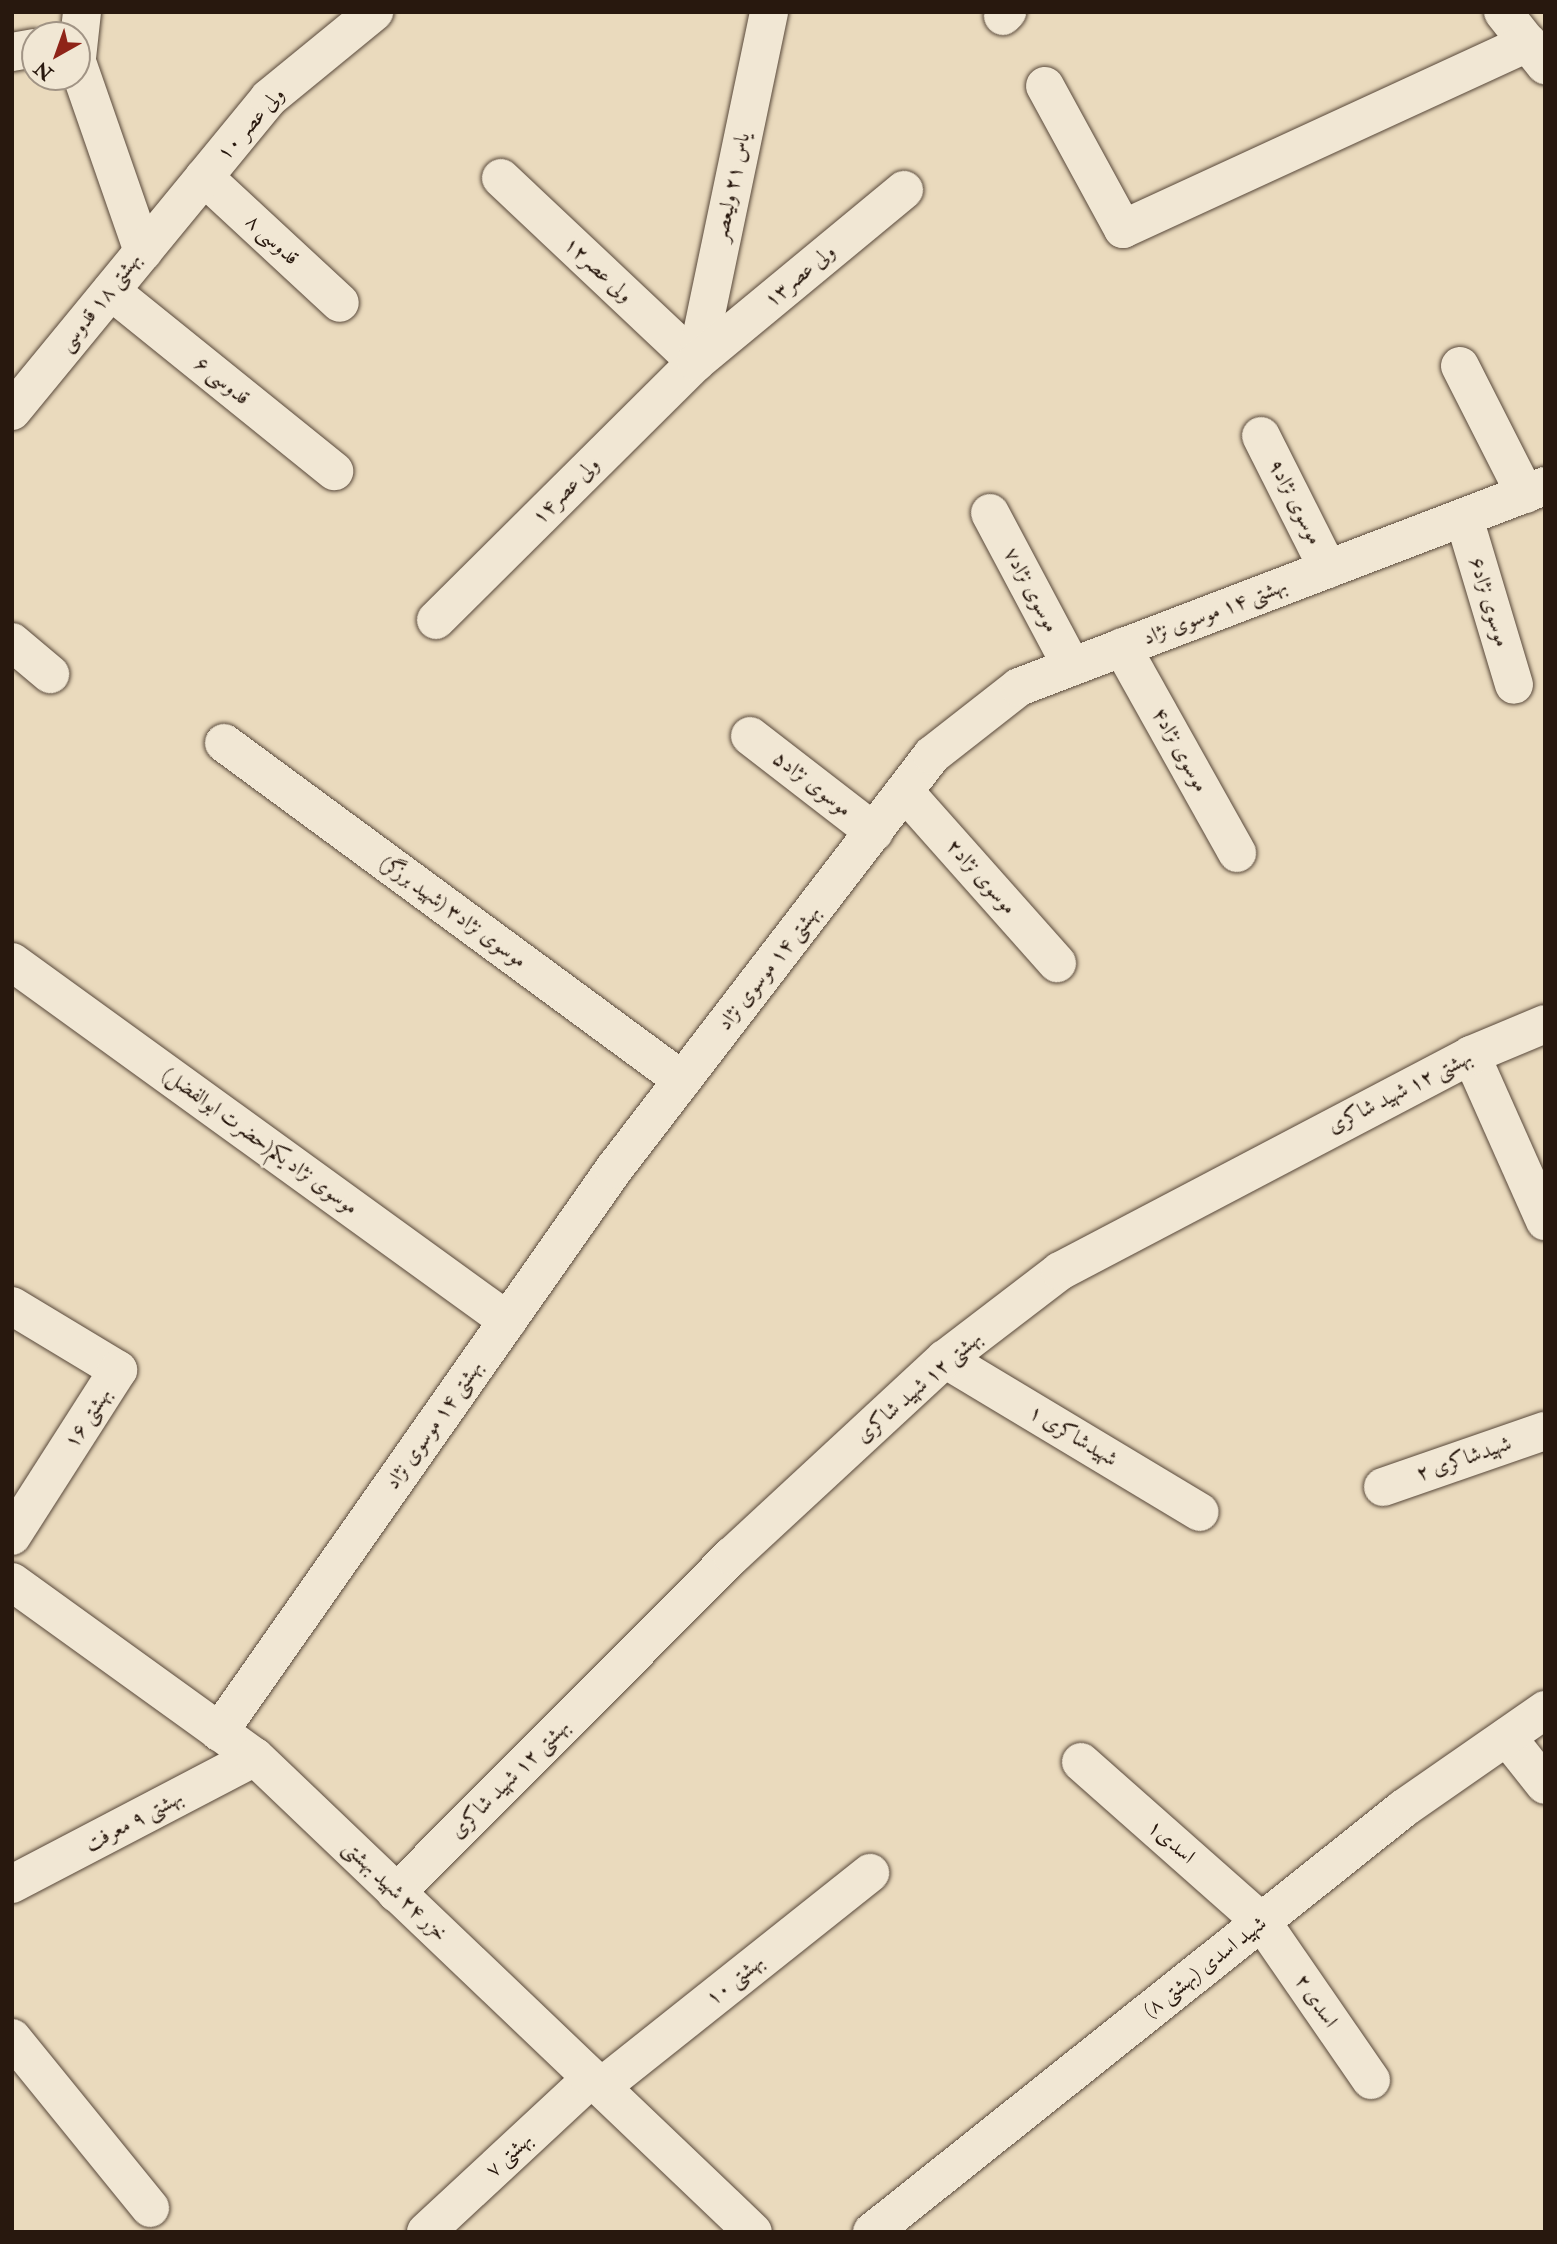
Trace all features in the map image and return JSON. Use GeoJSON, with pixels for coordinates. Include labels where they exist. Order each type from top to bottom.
{"type":"FeatureCollection","features":[{"type":"Feature","properties":{"kind":"street","name":"ولی عصر ۱۰"},"geometry":{"type":"LineString","coordinates":[[143,251],[269,98],[374,12]]}},
{"type":"Feature","properties":{"kind":"street","name":"یاس ۲۱ ولیعصر"},"geometry":{"type":"LineString","coordinates":[[696,362],[769,12]]}},
{"type":"Feature","properties":{"kind":"street"},"geometry":{"type":"LineString","coordinates":[[1045,86],[1123,229],[1536,54],[1503,12]]}},
{"type":"Feature","properties":{"kind":"street","name":"بهشتی ۱۸ قدوسی"},"geometry":{"type":"LineString","coordinates":[[15,401],[143,251],[91,85]]}},
{"type":"Feature","properties":{"kind":"street","name":"قدوسی ۸"},"geometry":{"type":"LineString","coordinates":[[204,177],[340,303]]}},
{"type":"Feature","properties":{"kind":"street","name":"ولی عصر۱۲"},"geometry":{"type":"LineString","coordinates":[[501,177],[696,362]]}},
{"type":"Feature","properties":{"kind":"street","name":"ولی عصر۱۳"},"geometry":{"type":"LineString","coordinates":[[696,362],[904,190]]}},
{"type":"Feature","properties":{"kind":"street","name":"قدوسی ۶"},"geometry":{"type":"LineString","coordinates":[[111,291],[334,471]]}},
{"type":"Feature","properties":{"kind":"street","name":"ولی عصر۱۴"},"geometry":{"type":"LineString","coordinates":[[436,620],[696,362]]}},
{"type":"Feature","properties":{"kind":"street"},"geometry":{"type":"LineString","coordinates":[[1460,366],[1535,490]]}},
{"type":"Feature","properties":{"kind":"street","name":"موسوی نژاد۹"},"geometry":{"type":"LineString","coordinates":[[1261,436],[1328,569]]}},
{"type":"Feature","properties":{"kind":"street","name":"بهشتی ۱۴ موسوی نژاد"},"geometry":{"type":"LineString","coordinates":[[219,1732],[614,1169],[932,755],[1019,687],[1535,490]]}},
{"type":"Feature","properties":{"kind":"street","name":"موسوی نژاد۷"},"geometry":{"type":"LineString","coordinates":[[990,513],[1072,667]]}},
{"type":"Feature","properties":{"kind":"street","name":"موسوی نژاد۶"},"geometry":{"type":"LineString","coordinates":[[1464,518],[1514,685]]}},
{"type":"Feature","properties":{"kind":"street"},"geometry":{"type":"LineString","coordinates":[[12,642],[50,674]]}},
{"type":"Feature","properties":{"kind":"street","name":"موسوی نژاد۴"},"geometry":{"type":"LineString","coordinates":[[1122,648],[1237,853]]}},
{"type":"Feature","properties":{"kind":"street","name":"موسوی نژاد۵"},"geometry":{"type":"LineString","coordinates":[[750,736],[874,832]]}},
{"type":"Feature","properties":{"kind":"street","name":"موسوی نژاد۳ (شهید برزگر)"},"geometry":{"type":"LineString","coordinates":[[224,743],[682,1080]]}},
{"type":"Feature","properties":{"kind":"street","name":"موسوی نژاد۲"},"geometry":{"type":"LineString","coordinates":[[905,792],[1057,963]]}},
{"type":"Feature","properties":{"kind":"street","name":"موسوی نژاد یکم(حضرت ابوالفضل)"},"geometry":{"type":"LineString","coordinates":[[12,962],[508,1321]]}},
{"type":"Feature","properties":{"kind":"street","name":"بهشتی ۱۲ شهید شاکری"},"geometry":{"type":"LineString","coordinates":[[397,1893],[733,1556],[945,1359],[1060,1271],[1471,1055],[1545,1024]]}},
{"type":"Feature","properties":{"kind":"street"},"geometry":{"type":"LineString","coordinates":[[1471,1055],[1545,1221]]}},
{"type":"Feature","properties":{"kind":"street","name":"بهشتی ۱۶"},"geometry":{"type":"LineString","coordinates":[[12,1306],[118,1370],[12,1536]]}},
{"type":"Feature","properties":{"kind":"street","name":"شهیدشاکری ۱"},"geometry":{"type":"LineString","coordinates":[[945,1359],[1200,1512]]}},
{"type":"Feature","properties":{"kind":"street","name":"شهیدشاکری ۲"},"geometry":{"type":"LineString","coordinates":[[1382,1487],[1545,1431]]}},
{"type":"Feature","properties":{"kind":"street","name":"خزر ۲۴ شهید بهشتی"},"geometry":{"type":"LineString","coordinates":[[12,1582],[255,1758],[753,2232]]}},
{"type":"Feature","properties":{"kind":"street","name":"شهید اسدی (بهشتی ۸)"},"geometry":{"type":"LineString","coordinates":[[872,2232],[1405,1808],[1545,1710]]}},
{"type":"Feature","properties":{"kind":"street"},"geometry":{"type":"LineString","coordinates":[[1507,1737],[1545,1785]]}},
{"type":"Feature","properties":{"kind":"street","name":"بهشتی ۹ معرفت"},"geometry":{"type":"LineString","coordinates":[[12,1884],[255,1758]]}},
{"type":"Feature","properties":{"kind":"street","name":"اسدی۱"},"geometry":{"type":"LineString","coordinates":[[1081,1762],[1262,1922]]}},
{"type":"Feature","properties":{"kind":"street","name":"بهشتی ۱۰"},"geometry":{"type":"LineString","coordinates":[[596,2083],[870,1873]]}},
{"type":"Feature","properties":{"kind":"street","name":"اسدی ۲"},"geometry":{"type":"LineString","coordinates":[[1262,1922],[1371,2080]]}},
{"type":"Feature","properties":{"kind":"street"},"geometry":{"type":"LineString","coordinates":[[12,2038],[150,2208]]}},
{"type":"Feature","properties":{"kind":"street","name":"بهشتی ۷"},"geometry":{"type":"LineString","coordinates":[[426,2232],[596,2083]]}}]}
